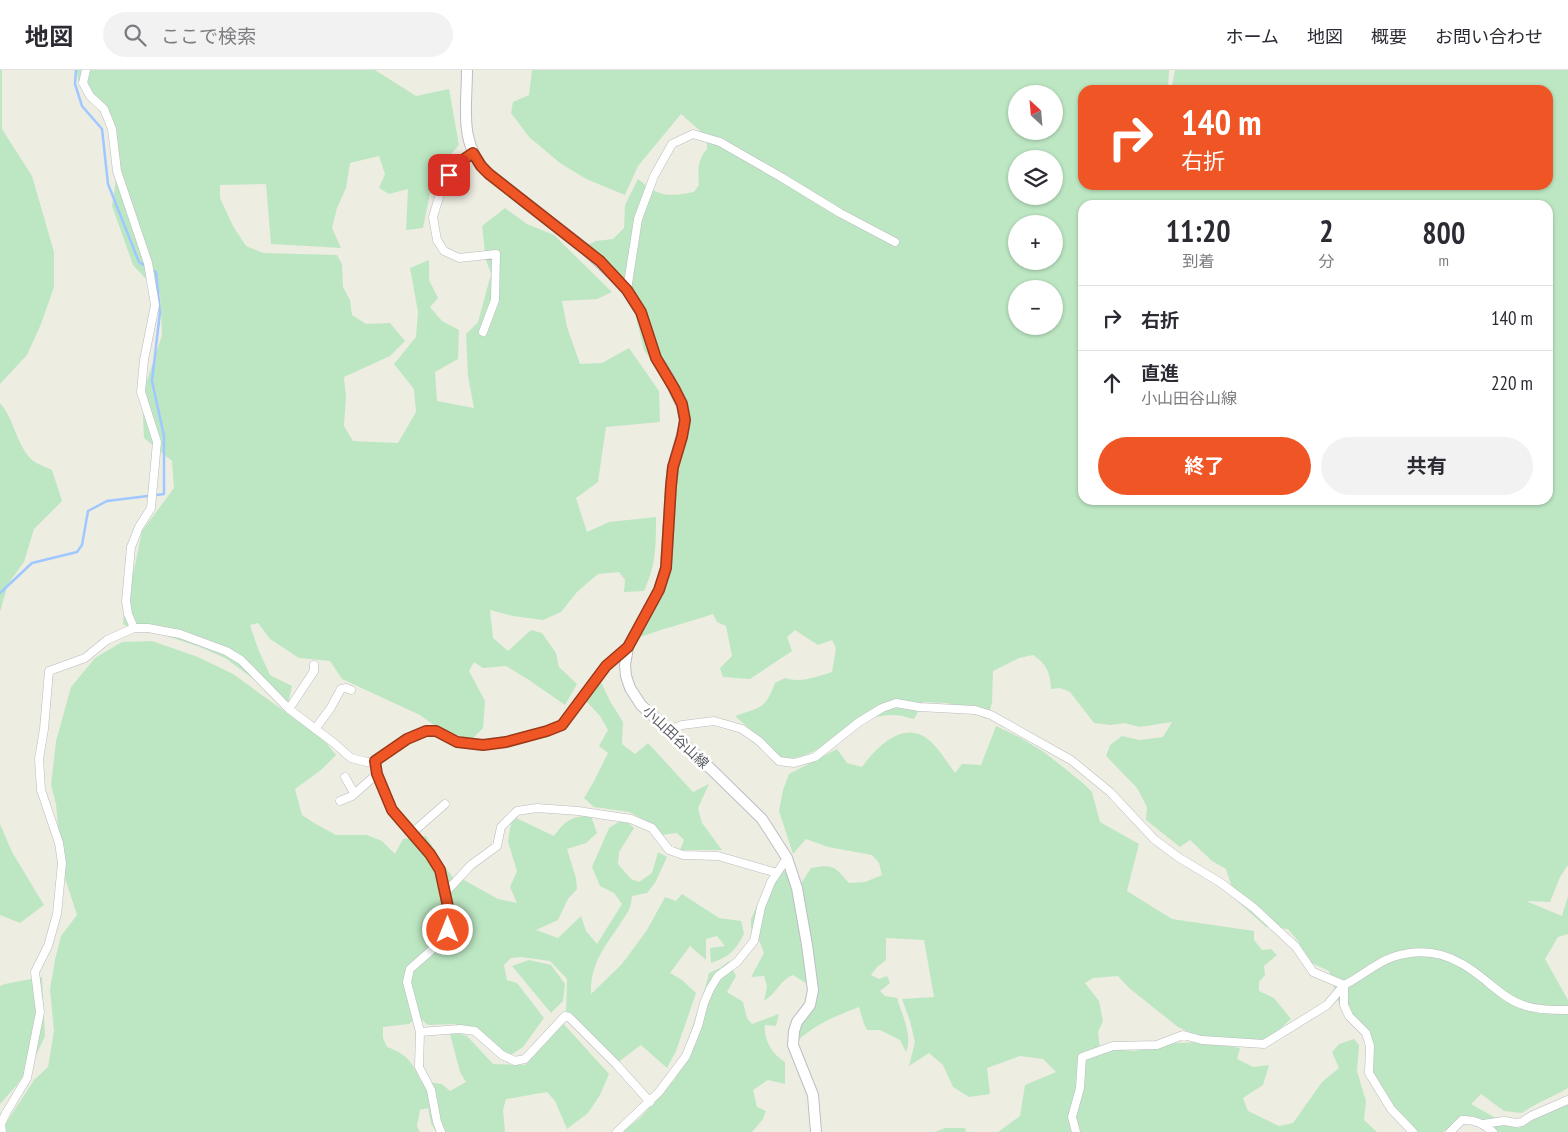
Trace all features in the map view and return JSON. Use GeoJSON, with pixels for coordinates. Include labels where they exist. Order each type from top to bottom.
{"type":"FeatureCollection","features":[{"type":"Feature","properties":{"kind":"main road","name":"小山田谷山線"},"geometry":{"type":"LineString","coordinates":[[468,70],[466,127],[473,153],[481,166],[600,261],[627,290],[641,312],[656,358],[682,404],[685,420],[673,467],[666,568],[659,590],[628,647],[625,665],[626,676],[630,688],[640,705],[762,819],[787,858],[797,888],[807,944],[812,990],[810,1005],[797,1022],[793,1046],[813,1095],[816,1132]]}},
{"type":"Feature","properties":{"kind":"street"},"geometry":{"type":"LineString","coordinates":[[86,70],[83,82],[90,96],[104,109],[112,129],[117,171],[148,262],[155,305],[144,360],[141,392],[158,442],[151,508],[139,527],[131,547],[126,601],[128,614],[134,628]]}},
{"type":"Feature","properties":{"kind":"street"},"geometry":{"type":"LineString","coordinates":[[627,290],[638,219],[654,176],[672,144],[693,134],[720,142],[781,176],[840,213],[895,242]]}},
{"type":"Feature","properties":{"kind":"street"},"geometry":{"type":"LineString","coordinates":[[473,153],[454,166],[443,184],[433,217],[437,240],[444,251],[459,258],[496,254],[495,300],[483,332]]}},
{"type":"Feature","properties":{"kind":"street"},"geometry":{"type":"LineString","coordinates":[[2,1132],[1,1124],[6,1113],[28,1078],[40,1012],[34,972],[48,946],[57,914],[62,863],[59,843],[41,790],[39,759],[44,729],[49,671],[85,658],[107,640],[134,628],[180,634],[226,651],[241,660],[289,709],[334,742],[351,758],[366,762],[375,761],[407,739],[426,731],[436,731],[457,742],[483,745],[506,742],[562,725],[606,666],[628,647]]}},
{"type":"Feature","properties":{"kind":"street"},"geometry":{"type":"LineString","coordinates":[[289,709],[314,671],[314,665]]}},
{"type":"Feature","properties":{"kind":"street"},"geometry":{"type":"LineString","coordinates":[[316,729],[341,689],[351,690]]}},
{"type":"Feature","properties":{"kind":"street"},"geometry":{"type":"LineString","coordinates":[[668,730],[682,725],[714,721],[742,729],[759,741],[778,761],[794,763],[815,757],[859,722],[882,708],[896,703],[919,707],[975,710],[991,715],[1071,760],[1110,792],[1154,840],[1221,883],[1254,908],[1296,947],[1313,972],[1344,985]]}},
{"type":"Feature","properties":{"kind":"street"},"geometry":{"type":"LineString","coordinates":[[375,761],[377,774],[392,810],[430,854],[440,870],[450,916],[448,930],[442,941],[410,969],[406,982],[420,1032],[418,1067],[431,1090],[437,1122],[441,1132]]}},
{"type":"Feature","properties":{"kind":"street"},"geometry":{"type":"LineString","coordinates":[[340,800],[354,793],[377,774]]}},
{"type":"Feature","properties":{"kind":"street"},"geometry":{"type":"LineString","coordinates":[[344,777],[354,793]]}},
{"type":"Feature","properties":{"kind":"street"},"geometry":{"type":"LineString","coordinates":[[412,833],[445,804]]}},
{"type":"Feature","properties":{"kind":"street"},"geometry":{"type":"LineString","coordinates":[[445,893],[471,865],[497,846],[501,827],[517,811],[537,808],[578,811],[631,819],[652,828],[669,850],[683,855],[718,856],[777,872]]}},
{"type":"Feature","properties":{"kind":"street"},"geometry":{"type":"LineString","coordinates":[[617,1132],[650,1102],[670,1080],[686,1056],[698,1026],[704,1003],[718,976],[737,962],[754,941],[760,907],[771,882],[787,858]]}},
{"type":"Feature","properties":{"kind":"street"},"geometry":{"type":"LineString","coordinates":[[1076,1132],[1072,1117],[1080,1088],[1082,1057],[1113,1046],[1157,1046],[1183,1035],[1202,1040],[1264,1044],[1327,1005],[1344,985],[1356,979],[1370,968],[1393,957],[1419,952],[1431,952],[1455,960],[1476,973],[1504,995],[1523,1005],[1554,1010],[1568,1010]]}},
{"type":"Feature","properties":{"kind":"street"},"geometry":{"type":"LineString","coordinates":[[1344,985],[1344,1005],[1349,1016],[1366,1033],[1370,1046],[1370,1073],[1391,1109],[1414,1132]]}},
{"type":"Feature","properties":{"kind":"street"},"geometry":{"type":"LineString","coordinates":[[420,1032],[460,1029],[475,1031],[502,1055],[515,1060],[525,1059],[565,1016],[569,1017],[616,1064],[650,1102]]}},
{"type":"Feature","properties":{"kind":"street"},"geometry":{"type":"LineString","coordinates":[[1483,1124],[1504,1120],[1516,1123],[1522,1122],[1531,1116],[1568,1100]]}},
{"type":"Feature","properties":{"kind":"street"},"geometry":{"type":"LineString","coordinates":[[1450,1132],[1462,1120],[1472,1119],[1483,1124],[1493,1132]]}},
{"type":"Feature","properties":{"kind":"green space"},"geometry":{"type":"Polygon","coordinates":[[[0,70],[2,70],[2,129],[32,176],[54,252],[54,287],[41,324],[27,355],[0,384],[0,70]]]}},
{"type":"Feature","properties":{"kind":"green space"},"geometry":{"type":"Polygon","coordinates":[[[77,70],[375,70],[416,96],[449,89],[459,145],[434,173],[423,228],[406,230],[408,189],[389,194],[379,188],[385,174],[379,156],[350,163],[346,188],[337,208],[332,228],[341,248],[271,244],[266,184],[220,185],[220,198],[233,226],[246,246],[263,253],[337,255],[342,264],[343,287],[350,300],[352,315],[366,324],[390,323],[405,341],[390,356],[344,377],[346,397],[344,426],[353,441],[398,443],[416,412],[414,389],[394,364],[416,337],[418,312],[410,268],[429,260],[429,280],[438,298],[430,307],[442,321],[459,330],[458,359],[435,372],[437,401],[474,408],[468,376],[466,334],[478,322],[491,274],[486,260],[482,226],[505,208],[527,224],[554,235],[612,292],[597,299],[562,301],[567,327],[580,364],[602,363],[629,348],[659,391],[660,422],[606,427],[598,482],[576,498],[587,532],[609,522],[656,517],[654,555],[648,582],[644,591],[624,592],[625,580],[619,572],[598,574],[577,592],[561,612],[543,620],[513,616],[490,610],[493,638],[508,651],[531,630],[542,633],[556,653],[559,667],[577,684],[565,705],[506,666],[483,668],[474,662],[469,671],[485,701],[483,728],[471,740],[438,728],[420,715],[342,679],[330,661],[299,658],[270,639],[258,623],[250,625],[270,675],[292,686],[288,704],[225,658],[200,647],[155,632],[128,627],[123,624],[126,591],[134,570],[142,531],[174,488],[172,461],[144,438],[142,396],[162,335],[160,294],[133,265],[112,206],[117,172],[109,122],[78,81],[77,70]]]}},
{"type":"Feature","properties":{"kind":"green space"},"geometry":{"type":"Polygon","coordinates":[[[532,70],[1169,70],[1168,85],[1078,85],[1078,190],[1553,190],[1553,85],[1172,85],[1175,70],[1568,70],[1568,865],[1560,877],[1550,902],[1526,901],[1562,916],[1568,896],[1568,934],[1558,937],[1545,959],[1568,1000],[1568,1088],[1522,1113],[1504,1111],[1481,1094],[1471,1104],[1518,1128],[1568,1101],[1568,1132],[1489,1132],[1478,1125],[1460,1120],[1443,1132],[1411,1132],[1378,1096],[1367,1069],[1367,1039],[1340,1007],[1329,971],[1307,961],[1298,941],[1288,929],[1266,927],[1236,900],[1226,869],[1212,861],[1190,840],[1180,847],[1146,820],[1147,807],[1137,788],[1106,756],[1110,745],[1122,736],[1140,740],[1163,737],[1172,722],[1140,727],[1124,723],[1111,725],[1094,723],[1070,692],[1060,688],[1051,689],[1047,669],[1033,655],[1019,658],[993,671],[992,703],[987,719],[947,703],[923,702],[914,719],[898,715],[881,716],[855,726],[806,754],[791,758],[781,758],[777,757],[765,742],[735,716],[756,709],[765,703],[775,683],[785,678],[803,680],[832,672],[836,648],[832,640],[818,645],[795,630],[787,637],[792,651],[750,679],[723,677],[720,668],[732,656],[726,626],[717,622],[713,614],[635,639],[661,572],[664,553],[664,505],[688,426],[665,379],[644,350],[633,305],[623,278],[587,245],[596,241],[613,239],[624,228],[625,205],[638,179],[652,189],[664,194],[677,195],[694,192],[699,185],[699,166],[701,157],[707,149],[707,137],[681,114],[638,166],[625,195],[586,179],[560,163],[529,137],[511,113],[513,102],[529,95],[532,70]]]}},
{"type":"Feature","properties":{"kind":"green space"},"geometry":{"type":"Polygon","coordinates":[[[0,403],[9,416],[26,453],[33,461],[52,470],[62,501],[34,529],[24,562],[8,584],[0,612],[0,403]]]}},
{"type":"Feature","properties":{"kind":"green space"},"geometry":{"type":"Polygon","coordinates":[[[152,641],[198,657],[233,674],[323,739],[336,755],[321,770],[295,789],[302,815],[336,835],[367,835],[382,841],[395,854],[403,839],[426,836],[455,880],[462,879],[498,899],[517,903],[510,887],[517,871],[508,842],[512,816],[554,836],[561,826],[570,820],[591,816],[597,833],[586,843],[567,849],[576,878],[577,889],[568,899],[558,920],[536,930],[558,938],[581,916],[586,931],[597,944],[622,904],[614,893],[600,886],[592,867],[609,828],[624,819],[634,828],[619,852],[618,864],[631,879],[639,882],[652,873],[658,852],[667,857],[655,883],[647,893],[632,896],[628,912],[598,958],[591,984],[591,994],[622,964],[647,930],[665,897],[676,901],[682,894],[719,918],[741,921],[744,934],[731,953],[711,963],[710,948],[725,946],[717,936],[706,939],[706,960],[690,946],[670,973],[682,980],[696,993],[676,1051],[667,1068],[641,1045],[617,1063],[566,1012],[567,979],[550,961],[521,957],[511,958],[504,965],[507,980],[517,983],[544,1018],[523,1047],[511,1055],[496,1049],[475,1031],[454,1024],[428,1025],[418,1017],[409,1024],[383,1027],[383,1038],[387,1047],[408,1060],[421,1081],[442,1084],[450,1091],[466,1082],[460,1072],[449,1030],[467,1036],[493,1064],[525,1065],[561,1021],[609,1074],[600,1095],[588,1113],[567,1129],[555,1101],[547,1092],[506,1099],[503,1110],[505,1132],[436,1132],[431,1123],[428,1108],[420,1110],[417,1126],[420,1132],[4,1132],[4,1126],[34,1080],[48,1067],[54,1031],[50,989],[55,960],[61,936],[77,915],[62,869],[56,804],[51,785],[56,741],[71,687],[95,658],[122,642],[152,641]]]}},
{"type":"Feature","properties":{"kind":"green space"},"geometry":{"type":"Polygon","coordinates":[[[598,676],[623,722],[622,744],[635,754],[648,743],[693,792],[709,784],[698,808],[702,823],[722,850],[680,850],[684,840],[677,833],[661,835],[653,824],[629,812],[594,807],[584,798],[608,753],[599,746],[608,730],[600,716],[586,701],[598,676]]]}},
{"type":"Feature","properties":{"kind":"green space"},"geometry":{"type":"Polygon","coordinates":[[[996,726],[1044,752],[1083,783],[1092,792],[1100,822],[1139,844],[1127,891],[1172,919],[1254,931],[1254,940],[1262,950],[1271,949],[1277,955],[1264,966],[1265,975],[1259,982],[1259,991],[1274,998],[1291,1019],[1272,1036],[1253,1044],[1200,1037],[1178,1027],[1129,988],[1118,976],[1093,978],[1085,983],[1099,1001],[1103,1021],[1098,1032],[1100,1048],[1134,1051],[1176,1043],[1205,1042],[1240,1048],[1237,1059],[1253,1067],[1269,1065],[1263,1085],[1243,1098],[1248,1111],[1279,1126],[1293,1123],[1322,1082],[1339,1068],[1332,1052],[1339,1044],[1354,1039],[1359,1045],[1357,1071],[1366,1101],[1364,1120],[1377,1132],[998,1132],[1020,1116],[1025,1085],[1056,1072],[1043,1059],[1020,1056],[987,1068],[990,1094],[969,1097],[953,1087],[943,1065],[929,1053],[909,1066],[915,1042],[902,999],[934,997],[924,940],[886,938],[886,960],[871,975],[879,979],[887,976],[890,983],[880,991],[885,996],[897,998],[908,1032],[906,1052],[900,1040],[880,1030],[867,1030],[859,1007],[826,1021],[797,1041],[795,1036],[815,989],[793,975],[785,980],[764,1001],[767,986],[764,976],[751,977],[764,953],[759,940],[751,928],[751,919],[772,871],[779,863],[788,876],[800,885],[811,868],[819,867],[833,868],[849,883],[865,882],[882,875],[879,863],[872,855],[828,847],[806,839],[793,854],[779,811],[783,790],[789,774],[837,749],[847,763],[862,767],[885,742],[904,733],[914,733],[924,737],[934,745],[955,773],[962,764],[981,765],[996,726]]]}},
{"type":"Feature","properties":{"kind":"green space"},"geometry":{"type":"Polygon","coordinates":[[[0,824],[12,852],[44,905],[20,923],[0,915],[0,824]]]}},
{"type":"Feature","properties":{"kind":"green space"},"geometry":{"type":"Polygon","coordinates":[[[529,960],[551,965],[565,984],[563,1001],[551,1013],[512,966],[529,960]]]}},
{"type":"Feature","properties":{"kind":"green space"},"geometry":{"type":"Polygon","coordinates":[[[729,961],[736,976],[727,992],[743,1002],[747,1018],[752,1024],[779,1014],[776,1026],[765,1025],[765,1030],[770,1046],[785,1062],[785,1084],[768,1080],[753,1090],[757,1107],[766,1111],[763,1119],[752,1132],[622,1132],[640,1118],[675,1079],[709,973],[729,961]]]}},
{"type":"Feature","properties":{"kind":"green space"},"geometry":{"type":"Polygon","coordinates":[[[42,977],[45,1036],[33,1062],[0,1104],[0,986],[42,977]]]}},
{"type":"Feature","properties":{"kind":"green space"},"geometry":{"type":"Polygon","coordinates":[[[945,1128],[965,1128],[966,1132],[935,1132],[945,1128]]]}},
{"type":"Feature","properties":{"kind":"waterway"},"geometry":{"type":"LineString","coordinates":[[76,70],[75,84],[82,106],[102,129],[108,184],[139,262],[145,266]]}},
{"type":"Feature","properties":{"kind":"waterway"},"geometry":{"type":"LineString","coordinates":[[0,593],[32,563],[77,552],[82,545],[88,511],[107,501],[164,494],[164,436],[152,381],[160,312],[156,272],[152,270]]}},
{"type":"Feature","properties":{"kind":"route"},"geometry":{"type":"LineString","coordinates":[[448,930],[450,916],[440,870],[430,854],[392,810],[377,774],[375,761],[407,739],[426,731],[436,731],[457,742],[483,745],[506,742],[562,725],[606,666],[628,647],[659,590],[666,568],[673,467],[685,420],[682,404],[656,358],[641,312],[627,290],[600,261],[489,174],[476,160],[473,153],[454,166],[449,175]]}}]}
